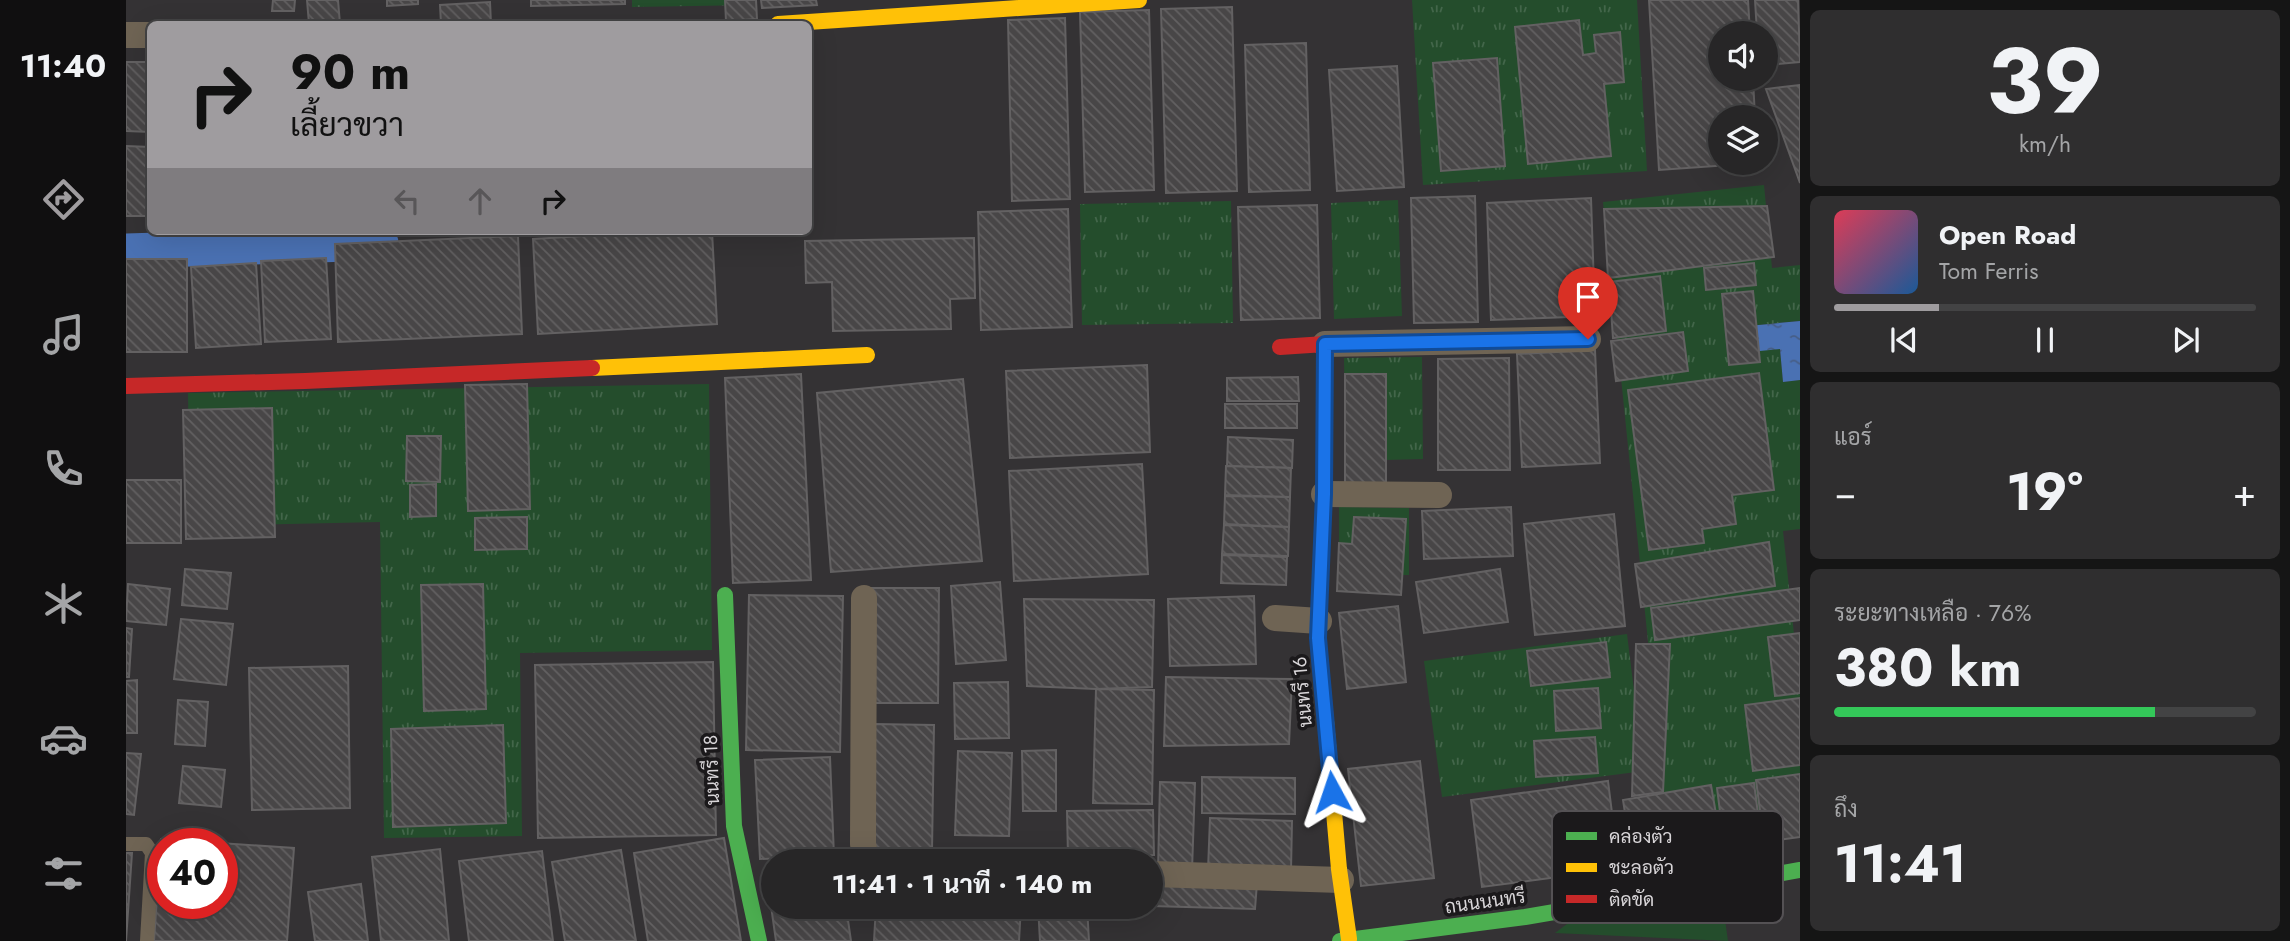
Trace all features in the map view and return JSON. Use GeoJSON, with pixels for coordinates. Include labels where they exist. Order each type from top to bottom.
{"type":"FeatureCollection","features":[{"type":"Feature","properties":{"kind":"street"},"geometry":{"type":"LineString","coordinates":[[812,22],[1139,0]]}},
{"type":"Feature","properties":{"kind":"street"},"geometry":{"type":"LineString","coordinates":[[126,35],[147,35]]}},
{"type":"Feature","properties":{"kind":"street"},"geometry":{"type":"LineString","coordinates":[[1280,347],[1324,349],[1588,339]]}},
{"type":"Feature","properties":{"kind":"street","name":"นนทรี 16"},"geometry":{"type":"LineString","coordinates":[[1324,349],[1324,494],[1318,638],[1345,940]]}},
{"type":"Feature","properties":{"kind":"street"},"geometry":{"type":"LineString","coordinates":[[126,386],[305,381],[867,355]]}},
{"type":"Feature","properties":{"kind":"street"},"geometry":{"type":"LineString","coordinates":[[1324,494],[1439,495]]}},
{"type":"Feature","properties":{"kind":"street","name":"นนทรี 18"},"geometry":{"type":"LineString","coordinates":[[725,595],[734,826],[759,941]]}},
{"type":"Feature","properties":{"kind":"street"},"geometry":{"type":"LineString","coordinates":[[864,598],[864,849]]}},
{"type":"Feature","properties":{"kind":"street"},"geometry":{"type":"LineString","coordinates":[[1275,618],[1319,621]]}},
{"type":"Feature","properties":{"kind":"street"},"geometry":{"type":"LineString","coordinates":[[1163,874],[1341,880]]}},
{"type":"Feature","properties":{"kind":"street","name":"ถนนนนทรี"},"geometry":{"type":"LineString","coordinates":[[1345,940],[1524,929],[1552,923]]}},
{"type":"Feature","properties":{"kind":"lane"},"geometry":{"type":"LineString","coordinates":[[126,844],[146,844],[152,853],[147,941]]}},
{"type":"Feature","properties":{"kind":"green space"},"geometry":{"type":"Polygon","coordinates":[[[632,0],[753,0],[754,5],[632,7],[632,0]]]}},
{"type":"Feature","properties":{"kind":"green space"},"geometry":{"type":"Polygon","coordinates":[[[1412,0],[1637,0],[1647,171],[1423,185],[1412,0]]]}},
{"type":"Feature","properties":{"kind":"green space"},"geometry":{"type":"Polygon","coordinates":[[[1764,185],[1772,268],[1800,265],[1800,321],[1748,326],[1780,349],[1783,382],[1800,380],[1800,529],[1783,531],[1800,691],[1800,813],[1665,811],[1603,202],[1764,185]],[[1759,373],[1628,391],[1649,550],[1704,543],[1702,529],[1736,524],[1732,495],[1774,489],[1759,373]]]}},
{"type":"Feature","properties":{"kind":"green space"},"geometry":{"type":"Polygon","coordinates":[[[1398,200],[1402,316],[1334,319],[1331,203],[1398,200]]]}},
{"type":"Feature","properties":{"kind":"green space"},"geometry":{"type":"Polygon","coordinates":[[[1231,201],[1233,323],[1082,325],[1080,204],[1231,201]]]}},
{"type":"Feature","properties":{"kind":"green space"},"geometry":{"type":"Polygon","coordinates":[[[1422,357],[1423,459],[1346,461],[1344,358],[1422,357]]]}},
{"type":"Feature","properties":{"kind":"green space"},"geometry":{"type":"Polygon","coordinates":[[[709,384],[712,650],[520,653],[522,836],[384,838],[380,522],[190,526],[188,393],[709,384]]]}},
{"type":"Feature","properties":{"kind":"green space"},"geometry":{"type":"Polygon","coordinates":[[[1339,507],[1409,508],[1409,575],[1339,575],[1339,507]]]}},
{"type":"Feature","properties":{"kind":"green space"},"geometry":{"type":"Polygon","coordinates":[[[1627,634],[1644,771],[1442,797],[1424,661],[1627,634]]]}},
{"type":"Feature","properties":{"kind":"green space"},"geometry":{"type":"Polygon","coordinates":[[[1568,923],[1726,923],[1728,941],[1555,933],[1568,923]]]}},
{"type":"Feature","properties":{"kind":"water"},"geometry":{"type":"Polygon","coordinates":[[[1800,321],[1800,380],[1783,382],[1780,349],[1750,352],[1748,326],[1800,321]]]}},
{"type":"Feature","properties":{"kind":"building"},"geometry":{"type":"Polygon","coordinates":[[[273,0],[295,0],[294,11],[272,11],[273,0]]]}},
{"type":"Feature","properties":{"kind":"building"},"geometry":{"type":"Polygon","coordinates":[[[307,0],[338,0],[340,21],[309,21],[307,0]]]}},
{"type":"Feature","properties":{"kind":"building"},"geometry":{"type":"Polygon","coordinates":[[[387,0],[418,0],[418,4],[387,6],[387,0]]]}},
{"type":"Feature","properties":{"kind":"building"},"geometry":{"type":"Polygon","coordinates":[[[531,0],[625,0],[625,4],[531,6],[531,0]]]}},
{"type":"Feature","properties":{"kind":"building"},"geometry":{"type":"Polygon","coordinates":[[[725,0],[756,0],[757,19],[726,21],[725,0]]]}},
{"type":"Feature","properties":{"kind":"building"},"geometry":{"type":"Polygon","coordinates":[[[761,0],[816,0],[817,5],[762,8],[761,0]]]}},
{"type":"Feature","properties":{"kind":"building"},"geometry":{"type":"Polygon","coordinates":[[[1649,0],[1748,0],[1749,21],[1708,21],[1708,91],[1754,91],[1754,105],[1708,105],[1708,167],[1659,170],[1649,0]]]}},
{"type":"Feature","properties":{"kind":"building"},"geometry":{"type":"Polygon","coordinates":[[[1755,0],[1798,0],[1800,62],[1778,64],[1778,21],[1756,21],[1755,0]]]}},
{"type":"Feature","properties":{"kind":"building"},"geometry":{"type":"Polygon","coordinates":[[[490,2],[491,21],[441,21],[440,5],[490,2]]]}},
{"type":"Feature","properties":{"kind":"building"},"geometry":{"type":"Polygon","coordinates":[[[1232,7],[1237,191],[1166,193],[1161,9],[1232,7]]]}},
{"type":"Feature","properties":{"kind":"building"},"geometry":{"type":"Polygon","coordinates":[[[1149,10],[1154,190],[1085,192],[1080,12],[1149,10]]]}},
{"type":"Feature","properties":{"kind":"building"},"geometry":{"type":"Polygon","coordinates":[[[1065,18],[1070,199],[1012,201],[1008,20],[1065,18]]]}},
{"type":"Feature","properties":{"kind":"building"},"geometry":{"type":"Polygon","coordinates":[[[1579,20],[1583,55],[1596,53],[1594,35],[1620,32],[1624,82],[1604,84],[1611,156],[1528,164],[1515,27],[1579,20]]]}},
{"type":"Feature","properties":{"kind":"building"},"geometry":{"type":"Polygon","coordinates":[[[1306,43],[1310,190],[1249,192],[1245,45],[1306,43]]]}},
{"type":"Feature","properties":{"kind":"building"},"geometry":{"type":"Polygon","coordinates":[[[1497,58],[1505,166],[1441,171],[1433,63],[1497,58]]]}},
{"type":"Feature","properties":{"kind":"building"},"geometry":{"type":"Polygon","coordinates":[[[126,62],[147,62],[147,132],[126,131],[126,62]]]}},
{"type":"Feature","properties":{"kind":"building"},"geometry":{"type":"Polygon","coordinates":[[[1397,66],[1404,187],[1337,191],[1329,70],[1397,66]]]}},
{"type":"Feature","properties":{"kind":"building"},"geometry":{"type":"Polygon","coordinates":[[[1800,85],[1800,183],[1778,122],[1778,105],[1772,105],[1767,91],[1778,91],[1778,88],[1800,85]]]}},
{"type":"Feature","properties":{"kind":"building"},"geometry":{"type":"Polygon","coordinates":[[[126,146],[147,147],[147,216],[126,216],[126,146]]]}},
{"type":"Feature","properties":{"kind":"building"},"geometry":{"type":"Polygon","coordinates":[[[1475,196],[1478,322],[1414,323],[1411,198],[1475,196]]]}},
{"type":"Feature","properties":{"kind":"building"},"geometry":{"type":"Polygon","coordinates":[[[1591,198],[1595,316],[1491,320],[1487,203],[1591,198]]]}},
{"type":"Feature","properties":{"kind":"building"},"geometry":{"type":"Polygon","coordinates":[[[1317,205],[1320,318],[1241,320],[1238,207],[1317,205]]]}},
{"type":"Feature","properties":{"kind":"building"},"geometry":{"type":"Polygon","coordinates":[[[1767,206],[1774,257],[1608,278],[1604,209],[1767,206]]]}},
{"type":"Feature","properties":{"kind":"building"},"geometry":{"type":"Polygon","coordinates":[[[1068,209],[1072,327],[981,330],[978,212],[1068,209]]]}},
{"type":"Feature","properties":{"kind":"building"},"geometry":{"type":"Polygon","coordinates":[[[602,235],[712,235],[717,324],[538,334],[533,239],[602,235]]]}},
{"type":"Feature","properties":{"kind":"building"},"geometry":{"type":"Polygon","coordinates":[[[518,236],[522,334],[338,342],[335,244],[518,236]]]}},
{"type":"Feature","properties":{"kind":"building"},"geometry":{"type":"Polygon","coordinates":[[[974,238],[975,298],[950,299],[951,329],[833,331],[832,282],[806,283],[805,241],[974,238]]]}},
{"type":"Feature","properties":{"kind":"building"},"geometry":{"type":"Polygon","coordinates":[[[326,258],[331,339],[265,342],[261,261],[326,258]]]}},
{"type":"Feature","properties":{"kind":"building"},"geometry":{"type":"Polygon","coordinates":[[[126,259],[187,259],[187,352],[126,352],[126,259]]]}},
{"type":"Feature","properties":{"kind":"building"},"geometry":{"type":"Polygon","coordinates":[[[256,263],[261,344],[196,348],[191,267],[256,263]]]}},
{"type":"Feature","properties":{"kind":"building"},"geometry":{"type":"Polygon","coordinates":[[[1754,263],[1756,285],[1706,290],[1704,268],[1754,263]]]}},
{"type":"Feature","properties":{"kind":"building"},"geometry":{"type":"Polygon","coordinates":[[[1660,276],[1666,331],[1613,338],[1609,282],[1660,276]]]}},
{"type":"Feature","properties":{"kind":"building"},"geometry":{"type":"Polygon","coordinates":[[[1753,291],[1760,362],[1729,365],[1722,294],[1753,291]]]}},
{"type":"Feature","properties":{"kind":"building"},"geometry":{"type":"Polygon","coordinates":[[[1683,332],[1688,371],[1616,381],[1611,341],[1683,332]]]}},
{"type":"Feature","properties":{"kind":"building"},"geometry":{"type":"Polygon","coordinates":[[[1595,350],[1600,463],[1522,467],[1517,354],[1595,350]]]}},
{"type":"Feature","properties":{"kind":"building"},"geometry":{"type":"Polygon","coordinates":[[[1509,358],[1510,470],[1438,470],[1438,359],[1509,358]]]}},
{"type":"Feature","properties":{"kind":"building"},"geometry":{"type":"Polygon","coordinates":[[[1147,365],[1150,452],[1010,458],[1006,371],[1147,365]]]}},
{"type":"Feature","properties":{"kind":"building"},"geometry":{"type":"Polygon","coordinates":[[[1759,373],[1774,490],[1732,495],[1736,524],[1702,529],[1704,543],[1649,550],[1628,390],[1759,373]]]}},
{"type":"Feature","properties":{"kind":"building"},"geometry":{"type":"Polygon","coordinates":[[[801,374],[811,580],[733,583],[725,378],[801,374]]]}},
{"type":"Feature","properties":{"kind":"building"},"geometry":{"type":"Polygon","coordinates":[[[1345,374],[1386,374],[1386,484],[1345,484],[1345,374]]]}},
{"type":"Feature","properties":{"kind":"building"},"geometry":{"type":"Polygon","coordinates":[[[1298,377],[1299,401],[1227,401],[1227,378],[1298,377]]]}},
{"type":"Feature","properties":{"kind":"building"},"geometry":{"type":"Polygon","coordinates":[[[963,379],[982,561],[831,572],[817,393],[963,379]]]}},
{"type":"Feature","properties":{"kind":"building"},"geometry":{"type":"Polygon","coordinates":[[[527,384],[530,509],[468,511],[465,385],[527,384]]]}},
{"type":"Feature","properties":{"kind":"building"},"geometry":{"type":"Polygon","coordinates":[[[1225,404],[1297,404],[1297,428],[1225,428],[1225,404]]]}},
{"type":"Feature","properties":{"kind":"building"},"geometry":{"type":"Polygon","coordinates":[[[272,408],[275,537],[186,539],[183,410],[272,408]]]}},
{"type":"Feature","properties":{"kind":"building"},"geometry":{"type":"Polygon","coordinates":[[[407,436],[441,436],[440,482],[406,481],[407,436]]]}},
{"type":"Feature","properties":{"kind":"building"},"geometry":{"type":"Polygon","coordinates":[[[1228,437],[1293,440],[1292,468],[1227,466],[1228,437]]]}},
{"type":"Feature","properties":{"kind":"building"},"geometry":{"type":"Polygon","coordinates":[[[1142,464],[1148,574],[1014,581],[1009,471],[1142,464]]]}},
{"type":"Feature","properties":{"kind":"building"},"geometry":{"type":"Polygon","coordinates":[[[1226,466],[1291,468],[1290,497],[1225,495],[1226,466]]]}},
{"type":"Feature","properties":{"kind":"building"},"geometry":{"type":"Polygon","coordinates":[[[126,480],[181,480],[181,543],[126,543],[126,480]]]}},
{"type":"Feature","properties":{"kind":"building"},"geometry":{"type":"Polygon","coordinates":[[[436,484],[436,516],[410,517],[410,485],[436,484]]]}},
{"type":"Feature","properties":{"kind":"building"},"geometry":{"type":"Polygon","coordinates":[[[1225,496],[1290,497],[1289,527],[1224,524],[1225,496]]]}},
{"type":"Feature","properties":{"kind":"building"},"geometry":{"type":"Polygon","coordinates":[[[1511,507],[1513,556],[1424,559],[1422,511],[1511,507]]]}},
{"type":"Feature","properties":{"kind":"building"},"geometry":{"type":"Polygon","coordinates":[[[1614,514],[1625,626],[1535,635],[1524,524],[1614,514]]]}},
{"type":"Feature","properties":{"kind":"building"},"geometry":{"type":"Polygon","coordinates":[[[527,517],[527,549],[475,550],[475,518],[527,517]]]}},
{"type":"Feature","properties":{"kind":"building"},"geometry":{"type":"Polygon","coordinates":[[[1354,517],[1406,519],[1401,595],[1337,591],[1339,543],[1352,544],[1354,517]]]}},
{"type":"Feature","properties":{"kind":"building"},"geometry":{"type":"Polygon","coordinates":[[[1224,525],[1289,527],[1288,556],[1222,554],[1224,525]]]}},
{"type":"Feature","properties":{"kind":"building"},"geometry":{"type":"Polygon","coordinates":[[[1769,542],[1775,586],[1641,607],[1635,564],[1769,542]]]}},
{"type":"Feature","properties":{"kind":"building"},"geometry":{"type":"Polygon","coordinates":[[[1222,555],[1287,557],[1286,585],[1221,583],[1222,555]]]}},
{"type":"Feature","properties":{"kind":"building"},"geometry":{"type":"Polygon","coordinates":[[[185,569],[231,573],[227,609],[182,605],[185,569]]]}},
{"type":"Feature","properties":{"kind":"building"},"geometry":{"type":"Polygon","coordinates":[[[1500,569],[1508,622],[1424,633],[1416,582],[1500,569]]]}},
{"type":"Feature","properties":{"kind":"building"},"geometry":{"type":"Polygon","coordinates":[[[1000,582],[1006,660],[956,664],[951,586],[1000,582]]]}},
{"type":"Feature","properties":{"kind":"building"},"geometry":{"type":"Polygon","coordinates":[[[128,584],[170,589],[166,625],[126,621],[128,584]]]}},
{"type":"Feature","properties":{"kind":"building"},"geometry":{"type":"Polygon","coordinates":[[[483,584],[486,709],[424,711],[421,585],[483,584]]]}},
{"type":"Feature","properties":{"kind":"building"},"geometry":{"type":"Polygon","coordinates":[[[869,588],[939,588],[938,703],[868,703],[869,588]]]}},
{"type":"Feature","properties":{"kind":"building"},"geometry":{"type":"Polygon","coordinates":[[[1800,588],[1800,620],[1655,640],[1651,608],[1800,588]]]}},
{"type":"Feature","properties":{"kind":"building"},"geometry":{"type":"Polygon","coordinates":[[[749,595],[843,596],[840,752],[746,750],[749,595]]]}},
{"type":"Feature","properties":{"kind":"building"},"geometry":{"type":"Polygon","coordinates":[[[1254,596],[1256,664],[1170,666],[1168,599],[1254,596]]]}},
{"type":"Feature","properties":{"kind":"building"},"geometry":{"type":"Polygon","coordinates":[[[1024,599],[1154,600],[1152,687],[1096,689],[1027,686],[1024,599]]]}},
{"type":"Feature","properties":{"kind":"building"},"geometry":{"type":"Polygon","coordinates":[[[1398,606],[1406,682],[1347,689],[1339,613],[1398,606]]]}},
{"type":"Feature","properties":{"kind":"building"},"geometry":{"type":"Polygon","coordinates":[[[181,619],[233,624],[226,685],[174,679],[181,619]]]}},
{"type":"Feature","properties":{"kind":"building"},"geometry":{"type":"Polygon","coordinates":[[[126,628],[132,629],[129,677],[126,677],[126,628]]]}},
{"type":"Feature","properties":{"kind":"building"},"geometry":{"type":"Polygon","coordinates":[[[1800,633],[1800,693],[1775,696],[1768,637],[1800,633]]]}},
{"type":"Feature","properties":{"kind":"building"},"geometry":{"type":"Polygon","coordinates":[[[1606,642],[1610,677],[1531,686],[1527,651],[1606,642]]]}},
{"type":"Feature","properties":{"kind":"building"},"geometry":{"type":"Polygon","coordinates":[[[1636,644],[1670,644],[1663,792],[1632,796],[1636,644]]]}},
{"type":"Feature","properties":{"kind":"building"},"geometry":{"type":"Polygon","coordinates":[[[713,662],[716,835],[538,838],[535,665],[713,662]]]}},
{"type":"Feature","properties":{"kind":"building"},"geometry":{"type":"Polygon","coordinates":[[[348,666],[350,808],[252,810],[249,668],[348,666]]]}},
{"type":"Feature","properties":{"kind":"building"},"geometry":{"type":"Polygon","coordinates":[[[1166,677],[1292,679],[1289,744],[1164,746],[1166,677]]]}},
{"type":"Feature","properties":{"kind":"building"},"geometry":{"type":"Polygon","coordinates":[[[137,680],[137,733],[126,733],[126,681],[137,680]]]}},
{"type":"Feature","properties":{"kind":"building"},"geometry":{"type":"Polygon","coordinates":[[[1008,682],[1009,738],[955,739],[954,683],[1008,682]]]}},
{"type":"Feature","properties":{"kind":"building"},"geometry":{"type":"Polygon","coordinates":[[[1598,688],[1601,728],[1556,731],[1554,691],[1598,688]]]}},
{"type":"Feature","properties":{"kind":"building"},"geometry":{"type":"Polygon","coordinates":[[[1096,689],[1154,690],[1152,804],[1093,803],[1096,689]]]}},
{"type":"Feature","properties":{"kind":"building"},"geometry":{"type":"Polygon","coordinates":[[[1800,698],[1800,765],[1753,771],[1745,705],[1800,698]]]}},
{"type":"Feature","properties":{"kind":"building"},"geometry":{"type":"Polygon","coordinates":[[[178,700],[208,702],[205,746],[175,744],[178,700]]]}},
{"type":"Feature","properties":{"kind":"building"},"geometry":{"type":"Polygon","coordinates":[[[874,724],[934,725],[932,849],[871,849],[874,724]]]}},
{"type":"Feature","properties":{"kind":"building"},"geometry":{"type":"Polygon","coordinates":[[[503,725],[506,823],[393,827],[391,729],[503,725]]]}},
{"type":"Feature","properties":{"kind":"building"},"geometry":{"type":"Polygon","coordinates":[[[1595,737],[1598,773],[1536,777],[1534,741],[1595,737]]]}},
{"type":"Feature","properties":{"kind":"building"},"geometry":{"type":"Polygon","coordinates":[[[1056,750],[1056,811],[1023,811],[1022,751],[1056,750]]]}},
{"type":"Feature","properties":{"kind":"building"},"geometry":{"type":"Polygon","coordinates":[[[958,751],[1012,753],[1009,836],[955,835],[958,751]]]}},
{"type":"Feature","properties":{"kind":"building"},"geometry":{"type":"Polygon","coordinates":[[[126,753],[141,754],[134,815],[126,814],[126,753]]]}},
{"type":"Feature","properties":{"kind":"building"},"geometry":{"type":"Polygon","coordinates":[[[830,757],[834,849],[761,849],[760,859],[755,760],[830,757]]]}},
{"type":"Feature","properties":{"kind":"building"},"geometry":{"type":"Polygon","coordinates":[[[1420,761],[1434,878],[1361,886],[1348,769],[1420,761]]]}},
{"type":"Feature","properties":{"kind":"building"},"geometry":{"type":"Polygon","coordinates":[[[183,766],[225,770],[221,807],[179,803],[183,766]]]}},
{"type":"Feature","properties":{"kind":"building"},"geometry":{"type":"Polygon","coordinates":[[[1800,774],[1800,837],[1783,839],[1783,811],[1760,811],[1756,780],[1800,774]]]}},
{"type":"Feature","properties":{"kind":"building"},"geometry":{"type":"Polygon","coordinates":[[[1202,777],[1295,778],[1295,814],[1202,813],[1202,777]]]}},
{"type":"Feature","properties":{"kind":"building"},"geometry":{"type":"Polygon","coordinates":[[[1608,781],[1612,811],[1552,811],[1552,878],[1482,887],[1471,800],[1608,781]]]}},
{"type":"Feature","properties":{"kind":"building"},"geometry":{"type":"Polygon","coordinates":[[[1160,782],[1195,783],[1192,871],[1163,870],[1163,849],[1158,849],[1160,782]]]}},
{"type":"Feature","properties":{"kind":"building"},"geometry":{"type":"Polygon","coordinates":[[[1754,783],[1758,811],[1720,811],[1717,788],[1754,783]]]}},
{"type":"Feature","properties":{"kind":"building"},"geometry":{"type":"Polygon","coordinates":[[[1711,785],[1715,811],[1625,811],[1623,800],[1711,785]]]}},
{"type":"Feature","properties":{"kind":"building"},"geometry":{"type":"Polygon","coordinates":[[[1153,810],[1154,849],[1068,849],[1067,811],[1153,810]]]}},
{"type":"Feature","properties":{"kind":"building"},"geometry":{"type":"Polygon","coordinates":[[[1210,818],[1292,821],[1291,871],[1208,870],[1210,818]]]}},
{"type":"Feature","properties":{"kind":"building"},"geometry":{"type":"Polygon","coordinates":[[[724,838],[741,941],[648,941],[634,853],[724,838]]]}},
{"type":"Feature","properties":{"kind":"building"},"geometry":{"type":"Polygon","coordinates":[[[238,844],[294,848],[287,941],[154,941],[156,919],[238,919],[238,844]]]}},
{"type":"Feature","properties":{"kind":"building"},"geometry":{"type":"Polygon","coordinates":[[[440,849],[449,941],[381,941],[372,857],[440,849]]]}},
{"type":"Feature","properties":{"kind":"building"},"geometry":{"type":"Polygon","coordinates":[[[621,850],[636,941],[565,941],[552,862],[621,850]]]}},
{"type":"Feature","properties":{"kind":"building"},"geometry":{"type":"Polygon","coordinates":[[[542,851],[553,941],[469,941],[459,861],[542,851]]]}},
{"type":"Feature","properties":{"kind":"building"},"geometry":{"type":"Polygon","coordinates":[[[126,853],[132,853],[126,941],[126,853]]]}},
{"type":"Feature","properties":{"kind":"building"},"geometry":{"type":"Polygon","coordinates":[[[1163,880],[1257,883],[1255,909],[1163,906],[1163,880]]]}},
{"type":"Feature","properties":{"kind":"building"},"geometry":{"type":"Polygon","coordinates":[[[361,884],[368,941],[315,941],[308,892],[361,884]]]}},
{"type":"Feature","properties":{"kind":"building"},"geometry":{"type":"Polygon","coordinates":[[[773,919],[848,919],[851,941],[776,941],[773,919]]]}},
{"type":"Feature","properties":{"kind":"building"},"geometry":{"type":"Polygon","coordinates":[[[875,919],[1020,919],[1019,941],[874,941],[875,919]]]}},
{"type":"Feature","properties":{"kind":"building"},"geometry":{"type":"Polygon","coordinates":[[[1039,919],[1088,919],[1089,941],[1040,941],[1039,919]]]}},
{"type":"Feature","properties":{"kind":"waterway"},"geometry":{"type":"LineString","coordinates":[[126,251],[381,243]]}},
{"type":"Feature","properties":{"kind":"traffic: fast"},"geometry":{"type":"LineString","coordinates":[[725,595],[734,826],[759,941]]}},
{"type":"Feature","properties":{"kind":"traffic: fast"},"geometry":{"type":"LineString","coordinates":[[1783,873],[1800,870]]}},
{"type":"Feature","properties":{"kind":"traffic: fast"},"geometry":{"type":"LineString","coordinates":[[1340,941],[1552,912]]}},
{"type":"Feature","properties":{"kind":"traffic: slow"},"geometry":{"type":"LineString","coordinates":[[812,22],[1139,0]]}},
{"type":"Feature","properties":{"kind":"traffic: slow"},"geometry":{"type":"LineString","coordinates":[[592,368],[867,355]]}},
{"type":"Feature","properties":{"kind":"traffic: slow"},"geometry":{"type":"LineString","coordinates":[[1326,721],[1339,869],[1349,939]]}},
{"type":"Feature","properties":{"kind":"traffic: jam"},"geometry":{"type":"LineString","coordinates":[[1280,347],[1325,344],[1324,494],[1318,638],[1326,721]]}},
{"type":"Feature","properties":{"kind":"traffic: jam"},"geometry":{"type":"LineString","coordinates":[[126,386],[592,368]]}},
{"type":"Feature","properties":{"kind":"route"},"geometry":{"type":"LineString","coordinates":[[1332,792],[1318,638],[1324,494],[1325,344],[1588,339]]}}]}
